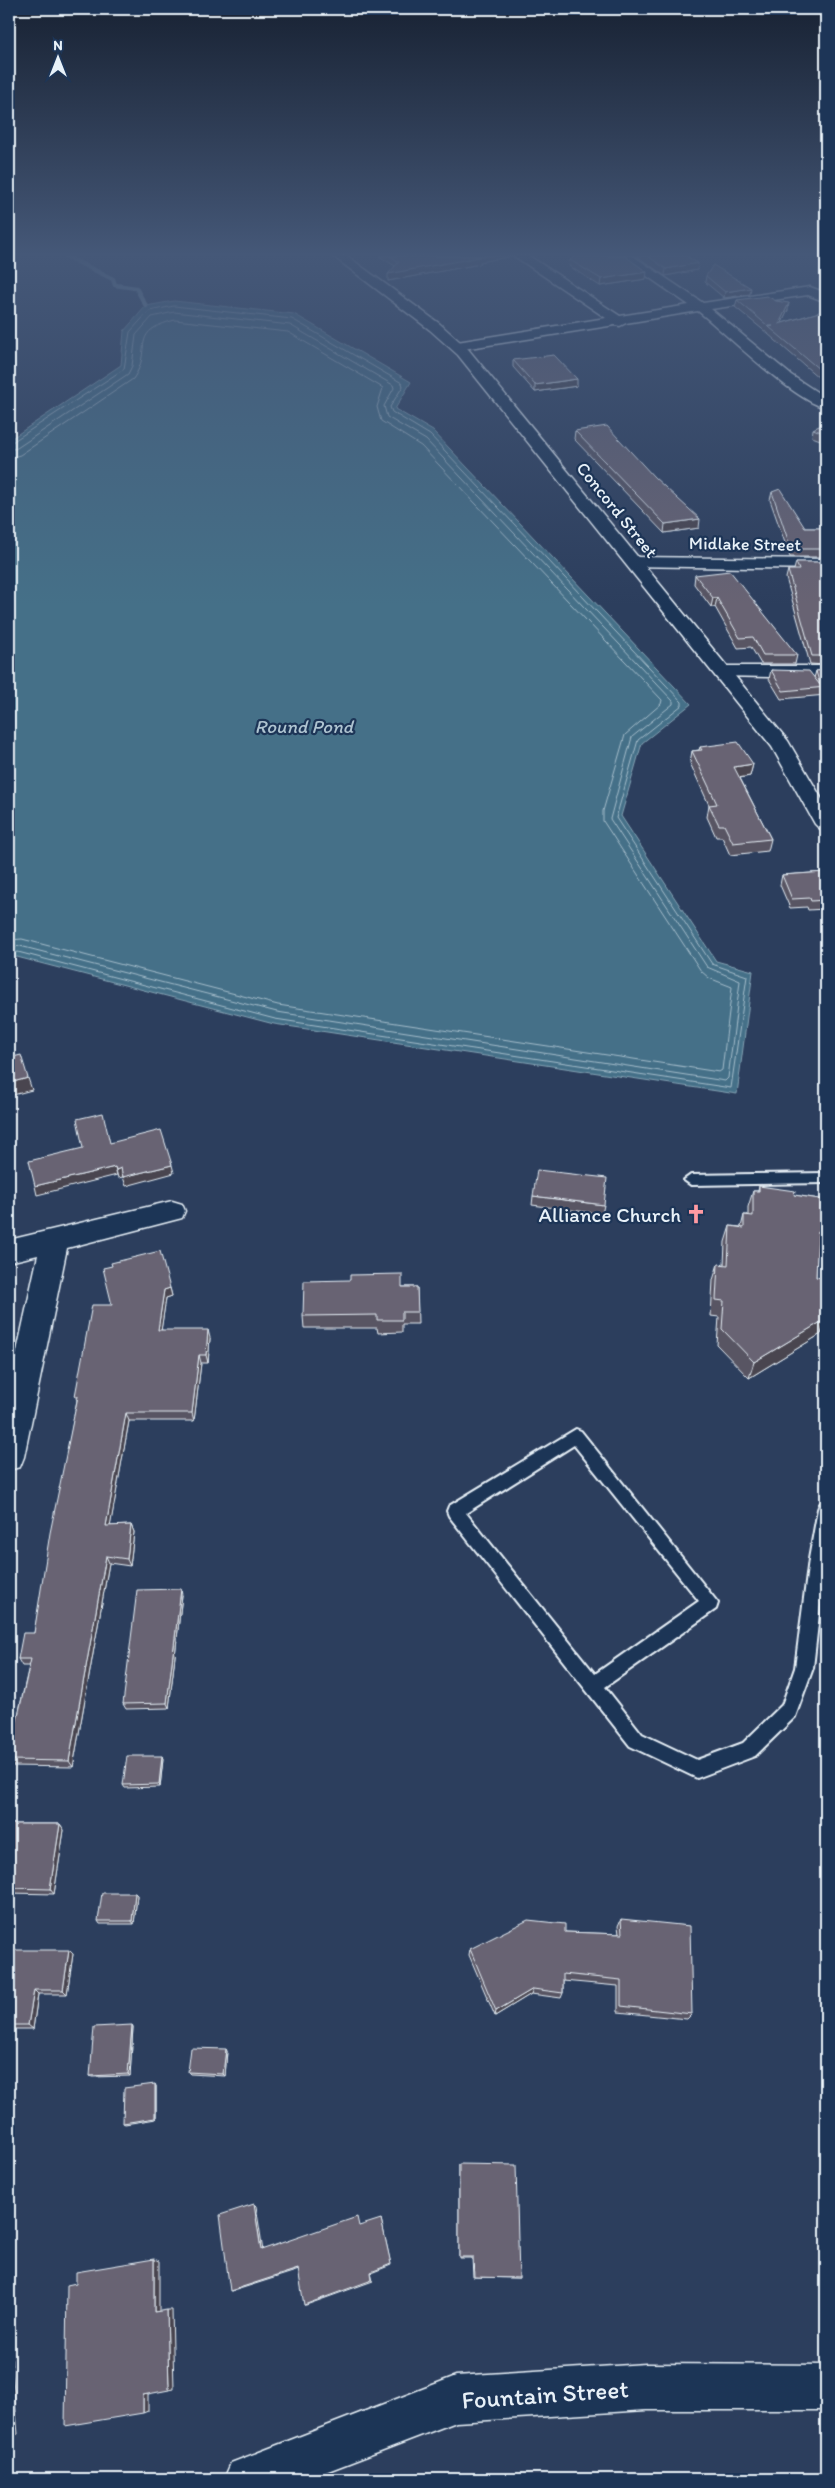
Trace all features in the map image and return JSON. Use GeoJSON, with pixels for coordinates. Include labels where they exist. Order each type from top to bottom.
{"type":"FeatureCollection","features":[{"type":"Feature","properties":{"kind":"street","name":"Concord Street"},"geometry":{"type":"LineString","coordinates":[[478,372],[724,672],[781,745],[826,824]]}},
{"type":"Feature","properties":{"kind":"street"},"geometry":{"type":"LineString","coordinates":[[777,372],[804,392],[826,404]]}},
{"type":"Feature","properties":{"kind":"street","name":"Midlake Street"},"geometry":{"type":"LineString","coordinates":[[634,562],[826,564]]}},
{"type":"Feature","properties":{"kind":"street"},"geometry":{"type":"LineString","coordinates":[[724,672],[826,672]]}},
{"type":"Feature","properties":{"kind":"street"},"geometry":{"type":"LineString","coordinates":[[9,1251],[172,1211]]}},
{"type":"Feature","properties":{"kind":"street"},"geometry":{"type":"LineString","coordinates":[[9,1457],[55,1239]]}},
{"type":"Feature","properties":{"kind":"street","name":"Fountain Street"},"geometry":{"type":"LineString","coordinates":[[248,2479],[456,2399],[646,2387],[826,2388]]}},
{"type":"Feature","properties":{"kind":"lane"},"geometry":{"type":"LineString","coordinates":[[691,1180],[826,1178]]}},
{"type":"Feature","properties":{"kind":"lane"},"geometry":{"type":"LineString","coordinates":[[593,1686],[710,1603],[576,1436],[455,1511],[593,1686],[636,1740],[698,1769],[748,1750],[789,1711],[804,1668],[817,1559],[826,1509]]}},
{"type":"Feature","properties":{"kind":"water","name":"Round Pond"},"geometry":{"type":"Polygon","coordinates":[[[110,372],[394,372],[411,382],[395,409],[433,431],[691,704],[642,743],[621,816],[716,961],[753,971],[737,1094],[274,1024],[17,957],[9,961],[9,440],[110,372]]]}},
{"type":"Feature","properties":{"kind":"building"},"geometry":{"type":"Polygon","coordinates":[[[524,372],[570,372],[577,379],[535,385],[524,372]]]}},
{"type":"Feature","properties":{"kind":"building"},"geometry":{"type":"Polygon","coordinates":[[[826,423],[826,434],[813,429],[826,423]]]}},
{"type":"Feature","properties":{"kind":"building"},"geometry":{"type":"Polygon","coordinates":[[[607,426],[654,477],[700,519],[665,524],[575,431],[607,426]]]}},
{"type":"Feature","properties":{"kind":"building"},"geometry":{"type":"Polygon","coordinates":[[[780,489],[805,528],[826,528],[826,549],[791,549],[772,492],[780,489]]]}},
{"type":"Feature","properties":{"kind":"building"},"geometry":{"type":"Polygon","coordinates":[[[796,562],[826,562],[826,656],[812,656],[788,570],[799,570],[796,562]]]}},
{"type":"Feature","properties":{"kind":"building"},"geometry":{"type":"Polygon","coordinates":[[[730,571],[797,655],[763,655],[753,637],[740,638],[717,598],[713,598],[695,575],[730,571]]]}},
{"type":"Feature","properties":{"kind":"building"},"geometry":{"type":"Polygon","coordinates":[[[771,670],[809,671],[820,685],[816,671],[826,670],[826,687],[783,691],[771,670]]]}},
{"type":"Feature","properties":{"kind":"building"},"geometry":{"type":"Polygon","coordinates":[[[738,742],[753,764],[734,767],[771,839],[733,843],[724,825],[719,825],[709,805],[717,804],[692,751],[702,750],[700,747],[738,742]]]}},
{"type":"Feature","properties":{"kind":"building"},"geometry":{"type":"Polygon","coordinates":[[[826,872],[826,900],[811,901],[810,898],[792,899],[782,875],[826,872]]]}},
{"type":"Feature","properties":{"kind":"building"},"geometry":{"type":"Polygon","coordinates":[[[21,1055],[28,1078],[9,1083],[9,1058],[21,1055]]]}},
{"type":"Feature","properties":{"kind":"building"},"geometry":{"type":"Polygon","coordinates":[[[103,1113],[110,1143],[161,1130],[172,1165],[123,1177],[121,1168],[116,1170],[115,1167],[35,1186],[29,1161],[83,1148],[77,1119],[103,1113]]]}},
{"type":"Feature","properties":{"kind":"building"},"geometry":{"type":"Polygon","coordinates":[[[537,1170],[607,1178],[604,1205],[533,1196],[537,1170]]]}},
{"type":"Feature","properties":{"kind":"building"},"geometry":{"type":"Polygon","coordinates":[[[759,1186],[795,1191],[794,1195],[826,1200],[826,1232],[818,1231],[816,1277],[826,1279],[826,1319],[754,1362],[722,1329],[724,1301],[716,1300],[718,1264],[728,1265],[730,1226],[744,1228],[744,1215],[753,1216],[753,1191],[759,1191],[759,1186]]]}},
{"type":"Feature","properties":{"kind":"building"},"geometry":{"type":"Polygon","coordinates":[[[160,1251],[170,1288],[164,1290],[158,1330],[208,1330],[206,1355],[199,1355],[192,1413],[126,1413],[106,1526],[131,1525],[127,1559],[106,1556],[69,1761],[9,1760],[31,1659],[18,1659],[23,1633],[34,1633],[50,1533],[78,1396],[75,1396],[92,1305],[112,1305],[103,1268],[112,1266],[111,1263],[160,1251]]]}},
{"type":"Feature","properties":{"kind":"building"},"geometry":{"type":"Polygon","coordinates":[[[402,1274],[402,1287],[417,1287],[418,1312],[402,1312],[402,1320],[377,1320],[377,1315],[303,1316],[304,1281],[350,1280],[350,1275],[402,1274]]]}},
{"type":"Feature","properties":{"kind":"building"},"geometry":{"type":"Polygon","coordinates":[[[181,1589],[167,1703],[123,1704],[137,1590],[181,1589]]]}},
{"type":"Feature","properties":{"kind":"building"},"geometry":{"type":"Polygon","coordinates":[[[127,1756],[162,1756],[159,1784],[123,1785],[127,1756]]]}},
{"type":"Feature","properties":{"kind":"building"},"geometry":{"type":"Polygon","coordinates":[[[9,1824],[60,1824],[50,1889],[9,1888],[9,1824]]]}},
{"type":"Feature","properties":{"kind":"building"},"geometry":{"type":"Polygon","coordinates":[[[102,1893],[135,1893],[132,1921],[98,1921],[102,1893]]]}},
{"type":"Feature","properties":{"kind":"building"},"geometry":{"type":"Polygon","coordinates":[[[621,1919],[690,1926],[692,2014],[621,2006],[621,1980],[563,1974],[563,1993],[533,1989],[496,2011],[470,1949],[528,1920],[565,1924],[565,1932],[622,1934],[621,1919]]]}},
{"type":"Feature","properties":{"kind":"building"},"geometry":{"type":"Polygon","coordinates":[[[9,1950],[69,1950],[63,1990],[34,1990],[28,2025],[9,2025],[9,1950]]]}},
{"type":"Feature","properties":{"kind":"building"},"geometry":{"type":"Polygon","coordinates":[[[132,2025],[128,2074],[90,2076],[94,2027],[132,2025]]]}},
{"type":"Feature","properties":{"kind":"building"},"geometry":{"type":"Polygon","coordinates":[[[191,2048],[226,2049],[223,2074],[188,2072],[191,2048]]]}},
{"type":"Feature","properties":{"kind":"building"},"geometry":{"type":"Polygon","coordinates":[[[155,2084],[155,2118],[123,2123],[124,2088],[155,2084]]]}},
{"type":"Feature","properties":{"kind":"building"},"geometry":{"type":"Polygon","coordinates":[[[459,2164],[516,2165],[519,2278],[474,2277],[473,2257],[459,2257],[459,2164]]]}},
{"type":"Feature","properties":{"kind":"building"},"geometry":{"type":"Polygon","coordinates":[[[254,2204],[261,2250],[357,2217],[359,2226],[381,2219],[391,2264],[371,2272],[372,2280],[304,2305],[298,2269],[230,2291],[220,2215],[254,2204]]]}},
{"type":"Feature","properties":{"kind":"building"},"geometry":{"type":"Polygon","coordinates":[[[154,2259],[154,2312],[167,2310],[169,2390],[143,2395],[143,2413],[65,2426],[67,2285],[76,2283],[76,2272],[154,2259]]]}},
{"type":"Feature","properties":{"kind":"place","name":"Alliance Church"},"geometry":{"type":"Point","coordinates":[696,1214]}}]}
